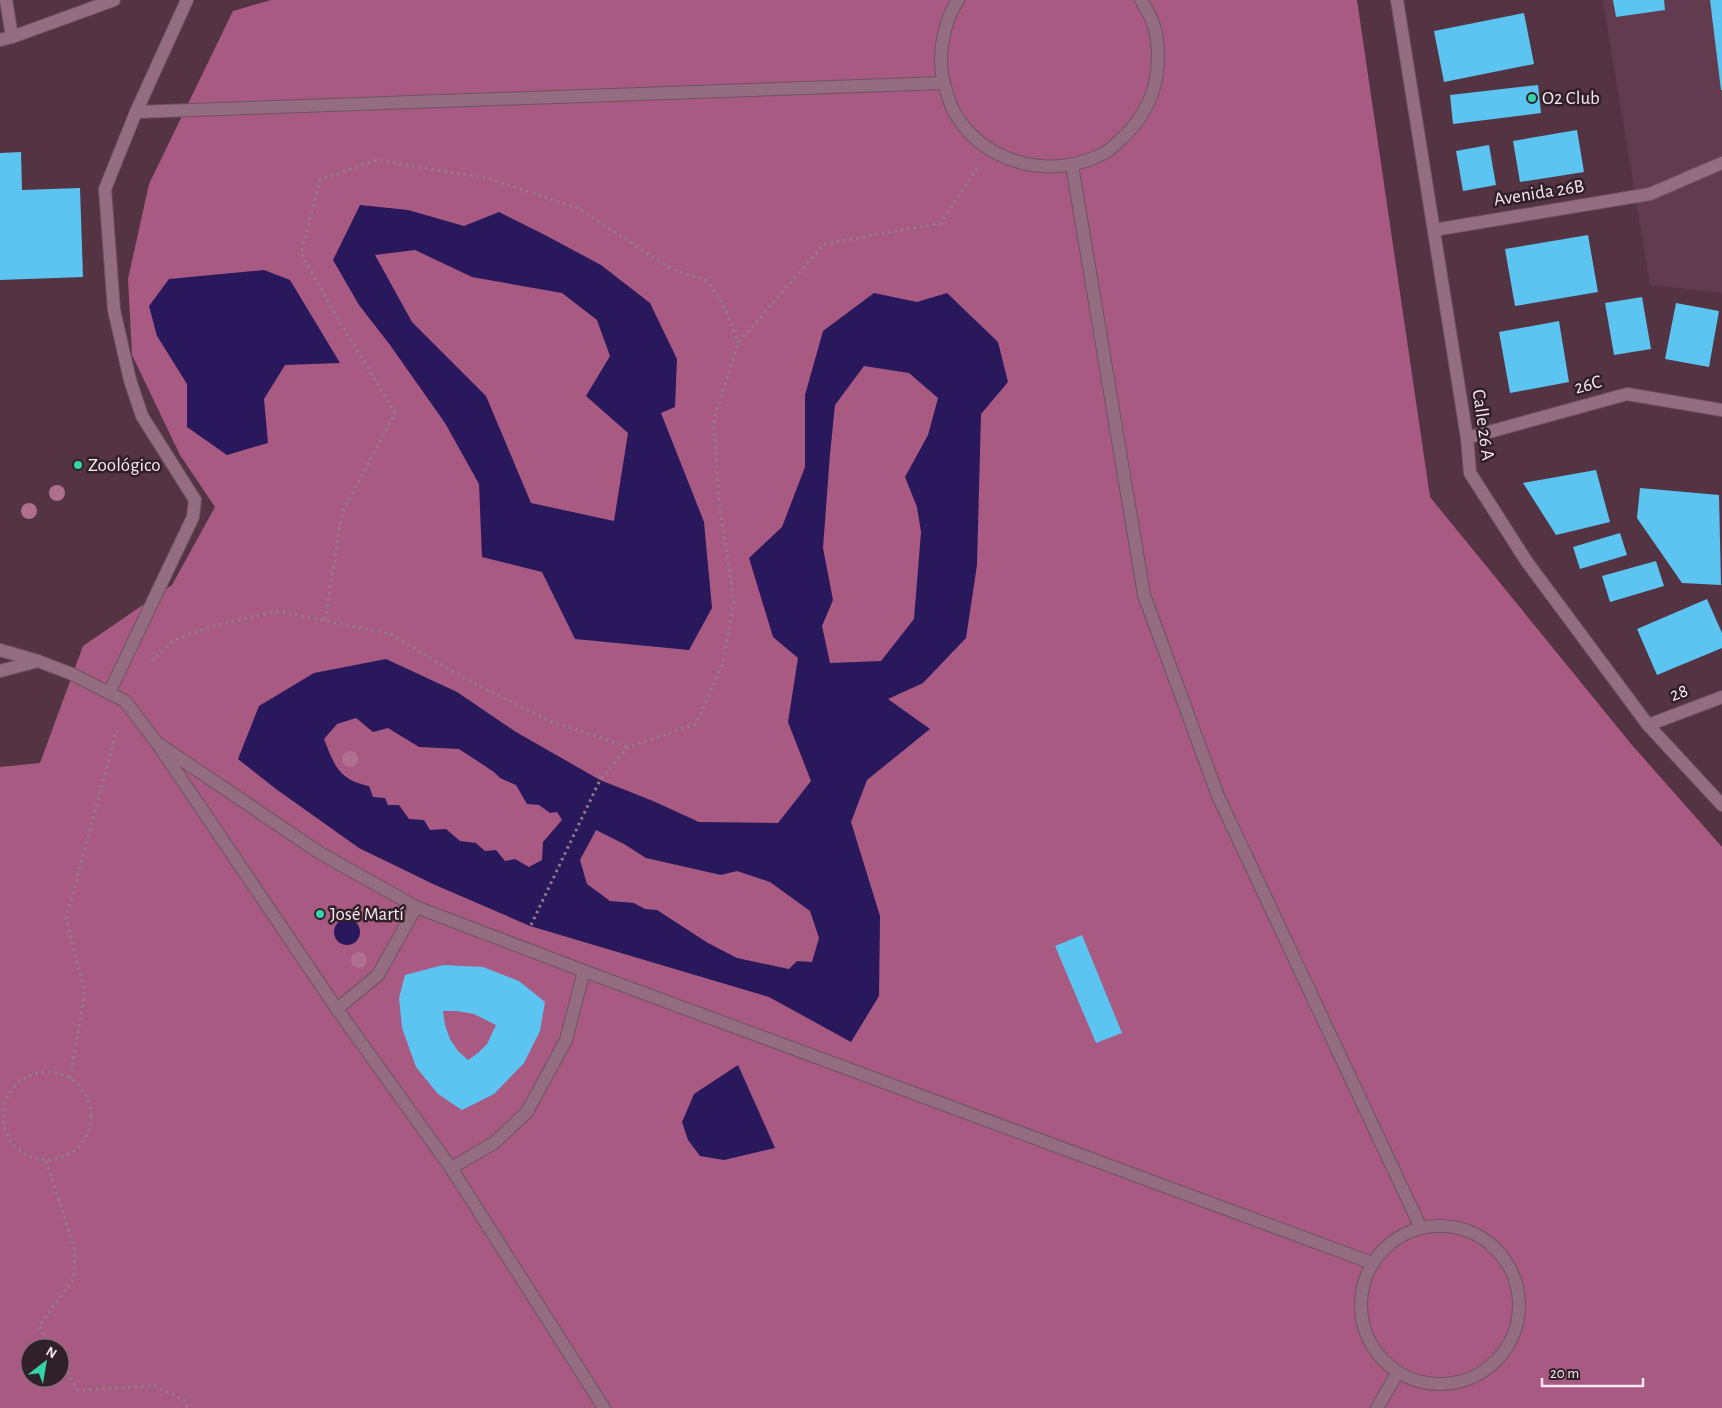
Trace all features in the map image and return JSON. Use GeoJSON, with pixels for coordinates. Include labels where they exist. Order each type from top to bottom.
{"type":"FeatureCollection","features":[{"type":"Feature","properties":{"kind":"street"},"geometry":{"type":"LineString","coordinates":[[6,0],[6,38],[114,0]]}},
{"type":"Feature","properties":{"kind":"street"},"geometry":{"type":"LineString","coordinates":[[109,693],[193,517],[195,500],[142,416],[130,380],[114,310],[105,188],[136,112],[187,0]]}},
{"type":"Feature","properties":{"kind":"street"},"geometry":{"type":"LineString","coordinates":[[958,0],[950,11],[941,46],[943,83],[953,109],[969,131],[990,149],[1015,162],[1044,167],[1072,165],[1106,152],[1134,128],[1152,96],[1159,60],[1153,24],[1140,0]]}},
{"type":"Feature","properties":{"kind":"street","name":"Calle 26 A"},"geometry":{"type":"LineString","coordinates":[[1397,0],[1467,438],[1470,473],[1527,562],[1648,725],[1722,805]]}},
{"type":"Feature","properties":{"kind":"street"},"geometry":{"type":"LineString","coordinates":[[136,112],[943,83]]}},
{"type":"Feature","properties":{"kind":"street","name":"Avenida 26B"},"geometry":{"type":"LineString","coordinates":[[1434,230],[1650,194],[1722,163]]}},
{"type":"Feature","properties":{"kind":"street"},"geometry":{"type":"LineString","coordinates":[[1072,165],[1144,595],[1218,796],[1422,1228]]}},
{"type":"Feature","properties":{"kind":"street","name":"26C"},"geometry":{"type":"LineString","coordinates":[[1467,438],[1628,394],[1722,410]]}},
{"type":"Feature","properties":{"kind":"street"},"geometry":{"type":"LineString","coordinates":[[0,650],[38,661],[72,674],[125,701],[157,743],[337,1009],[451,1168],[604,1408]]}},
{"type":"Feature","properties":{"kind":"street"},"geometry":{"type":"LineString","coordinates":[[0,671],[38,661]]}},
{"type":"Feature","properties":{"kind":"street","name":"28"},"geometry":{"type":"LineString","coordinates":[[1648,725],[1722,697]]}},
{"type":"Feature","properties":{"kind":"street"},"geometry":{"type":"LineString","coordinates":[[157,743],[320,853],[416,907],[584,972],[1372,1263]]}},
{"type":"Feature","properties":{"kind":"street"},"geometry":{"type":"LineString","coordinates":[[337,1009],[378,975],[416,907]]}},
{"type":"Feature","properties":{"kind":"street"},"geometry":{"type":"LineString","coordinates":[[451,1168],[494,1143],[527,1112],[566,1040],[584,972]]}},
{"type":"Feature","properties":{"kind":"street"},"geometry":{"type":"LineString","coordinates":[[1442,1226],[1462,1229],[1481,1237],[1498,1250],[1510,1267],[1517,1287],[1519,1307],[1516,1328],[1508,1347],[1494,1362],[1478,1374],[1458,1382],[1438,1384],[1417,1381],[1398,1372],[1382,1359],[1370,1342],[1362,1323],[1360,1302],[1364,1282],[1372,1263],[1385,1247],[1402,1235],[1422,1228],[1442,1226]]}},
{"type":"Feature","properties":{"kind":"street"},"geometry":{"type":"LineString","coordinates":[[1377,1408],[1398,1372]]}},
{"type":"Feature","properties":{"kind":"path"},"geometry":{"type":"LineString","coordinates":[[518,947],[530,926],[600,780],[628,747],[696,724],[723,663],[734,601],[719,503],[714,420],[738,343],[824,244],[941,223],[990,149]]}},
{"type":"Feature","properties":{"kind":"path"},"geometry":{"type":"LineString","coordinates":[[325,620],[342,513],[395,413],[332,309],[301,253],[320,180],[377,160],[490,179],[578,208],[671,269],[708,281],[726,310],[738,343]]}},
{"type":"Feature","properties":{"kind":"path"},"geometry":{"type":"LineString","coordinates":[[146,666],[174,640],[210,627],[277,611],[391,634],[462,678],[545,719],[628,747]]}},
{"type":"Feature","properties":{"kind":"path"},"geometry":{"type":"LineString","coordinates":[[70,1078],[84,992],[66,919],[125,701]]}},
{"type":"Feature","properties":{"kind":"path"},"geometry":{"type":"LineString","coordinates":[[41,1072],[56,1072],[70,1078],[82,1088],[89,1100],[92,1115],[90,1129],[84,1142],[73,1153],[60,1159],[46,1161],[32,1158],[19,1151],[9,1140],[4,1126],[3,1112],[6,1097],[15,1085],[27,1076],[41,1072]]}},
{"type":"Feature","properties":{"kind":"path"},"geometry":{"type":"LineString","coordinates":[[46,1161],[75,1250],[74,1278],[39,1326],[46,1338]]}},
{"type":"Feature","properties":{"kind":"path"},"geometry":{"type":"LineString","coordinates":[[70,1377],[78,1390],[154,1386],[186,1402],[187,1408]]}},
{"type":"Feature","properties":{"kind":"shaded area"},"geometry":{"type":"Polygon","coordinates":[[[271,0],[1357,0],[1430,497],[1632,745],[1722,847],[1722,1408],[0,1408],[0,767],[40,763],[83,646],[172,585],[215,507],[180,455],[132,355],[128,279],[149,184],[233,11],[271,0]]]}},
{"type":"Feature","properties":{"kind":"shaded area"},"geometry":{"type":"Polygon","coordinates":[[[1603,0],[1722,0],[1722,293],[1650,285],[1603,0]]]}},
{"type":"Feature","properties":{"kind":"shaded area"},"geometry":{"type":"Polygon","coordinates":[[[360,205],[408,210],[464,226],[499,212],[601,265],[650,303],[677,359],[675,407],[661,413],[704,522],[712,608],[689,650],[575,639],[542,572],[482,557],[479,484],[445,423],[359,305],[333,260],[360,205]],[[415,250],[375,255],[412,322],[486,396],[531,503],[614,521],[628,433],[586,396],[610,356],[597,320],[562,293],[472,277],[415,250]]]}},
{"type":"Feature","properties":{"kind":"shaded area"},"geometry":{"type":"Polygon","coordinates":[[[264,270],[290,280],[340,363],[285,365],[264,399],[268,443],[227,455],[187,427],[187,384],[157,336],[149,306],[169,279],[264,270]]]}},
{"type":"Feature","properties":{"kind":"shaded area"},"geometry":{"type":"Polygon","coordinates":[[[874,293],[917,302],[947,293],[998,342],[1008,382],[981,414],[977,565],[966,638],[923,683],[888,699],[930,729],[867,780],[851,822],[880,916],[879,996],[851,1042],[769,997],[530,926],[433,884],[359,848],[276,789],[238,759],[259,706],[314,673],[386,659],[457,692],[516,732],[600,780],[699,822],[778,823],[811,781],[788,722],[798,658],[773,637],[749,558],[782,527],[805,467],[805,395],[823,331],[874,293]],[[864,366],[835,405],[823,548],[833,600],[822,626],[830,663],[881,661],[914,619],[921,532],[917,507],[905,477],[928,435],[938,398],[909,373],[864,366]],[[356,718],[337,724],[324,739],[331,756],[344,775],[351,780],[369,786],[373,797],[385,798],[388,805],[399,805],[409,819],[424,820],[430,830],[446,829],[460,841],[476,843],[485,851],[496,850],[505,861],[515,859],[529,867],[542,860],[543,842],[562,820],[557,812],[550,813],[539,805],[527,804],[516,785],[500,778],[459,749],[419,747],[388,728],[373,732],[356,718]],[[596,830],[580,860],[587,884],[610,901],[634,903],[645,909],[657,910],[708,943],[737,958],[789,969],[797,961],[812,962],[819,938],[810,911],[770,882],[737,871],[721,875],[646,858],[596,830]]]}},
{"type":"Feature","properties":{"kind":"shaded area"},"geometry":{"type":"Polygon","coordinates":[[[347,919],[356,923],[360,932],[356,941],[347,945],[338,941],[334,932],[338,923],[347,919]]]}},
{"type":"Feature","properties":{"kind":"shaded area"},"geometry":{"type":"Polygon","coordinates":[[[738,1065],[775,1148],[724,1160],[700,1156],[688,1140],[682,1122],[694,1094],[738,1065]]]}},
{"type":"Feature","properties":{"kind":"building"},"geometry":{"type":"Polygon","coordinates":[[[1613,0],[1664,0],[1665,10],[1616,17],[1613,0]]]}},
{"type":"Feature","properties":{"kind":"building"},"geometry":{"type":"Polygon","coordinates":[[[1710,0],[1722,0],[1722,90],[1721,90],[1710,0]]]}},
{"type":"Feature","properties":{"kind":"building"},"geometry":{"type":"Polygon","coordinates":[[[1524,13],[1534,64],[1444,82],[1434,31],[1524,13]]]}},
{"type":"Feature","properties":{"kind":"building"},"geometry":{"type":"Polygon","coordinates":[[[1538,85],[1541,113],[1453,124],[1450,95],[1538,85]]]}},
{"type":"Feature","properties":{"kind":"building"},"geometry":{"type":"Polygon","coordinates":[[[1577,130],[1584,172],[1520,182],[1513,141],[1577,130]]]}},
{"type":"Feature","properties":{"kind":"building"},"geometry":{"type":"Polygon","coordinates":[[[1489,145],[1496,185],[1463,191],[1456,151],[1489,145]]]}},
{"type":"Feature","properties":{"kind":"building"},"geometry":{"type":"Polygon","coordinates":[[[21,152],[22,190],[80,188],[83,277],[0,280],[0,153],[21,152]]]}},
{"type":"Feature","properties":{"kind":"building"},"geometry":{"type":"Polygon","coordinates":[[[1588,235],[1598,292],[1515,306],[1505,249],[1588,235]]]}},
{"type":"Feature","properties":{"kind":"building"},"geometry":{"type":"Polygon","coordinates":[[[1642,297],[1651,349],[1614,355],[1605,303],[1642,297]]]}},
{"type":"Feature","properties":{"kind":"building"},"geometry":{"type":"Polygon","coordinates":[[[1676,303],[1719,311],[1709,367],[1665,359],[1676,303]]]}},
{"type":"Feature","properties":{"kind":"building"},"geometry":{"type":"Polygon","coordinates":[[[1559,321],[1569,382],[1510,393],[1499,332],[1559,321]]]}},
{"type":"Feature","properties":{"kind":"building"},"geometry":{"type":"Polygon","coordinates":[[[1596,470],[1610,522],[1556,535],[1523,483],[1596,470]]]}},
{"type":"Feature","properties":{"kind":"building"},"geometry":{"type":"Polygon","coordinates":[[[1640,488],[1719,495],[1721,585],[1682,583],[1637,518],[1640,488]]]}},
{"type":"Feature","properties":{"kind":"building"},"geometry":{"type":"Polygon","coordinates":[[[1620,533],[1627,555],[1580,569],[1573,547],[1620,533]]]}},
{"type":"Feature","properties":{"kind":"building"},"geometry":{"type":"Polygon","coordinates":[[[1656,561],[1664,586],[1610,602],[1602,576],[1656,561]]]}},
{"type":"Feature","properties":{"kind":"building"},"geometry":{"type":"Polygon","coordinates":[[[1707,599],[1722,633],[1722,648],[1657,675],[1637,629],[1707,599]]]}},
{"type":"Feature","properties":{"kind":"building"},"geometry":{"type":"Polygon","coordinates":[[[1082,935],[1122,1033],[1096,1043],[1055,946],[1082,935]]]}},
{"type":"Feature","properties":{"kind":"building"},"geometry":{"type":"Polygon","coordinates":[[[443,965],[483,967],[519,981],[545,1002],[540,1031],[524,1063],[494,1094],[462,1110],[438,1094],[416,1067],[402,1028],[399,998],[405,975],[443,965]],[[443,1011],[445,1025],[450,1039],[458,1051],[468,1060],[487,1044],[496,1025],[474,1014],[443,1011]]]}},
{"type":"Feature","properties":{"kind":"place","name":"O2 Club"},"geometry":{"type":"Point","coordinates":[1532,98]}},
{"type":"Feature","properties":{"kind":"place","name":"Zoológico"},"geometry":{"type":"Point","coordinates":[78,465]}},
{"type":"Feature","properties":{"kind":"place","name":"José Martí"},"geometry":{"type":"Point","coordinates":[320,914]}}]}
